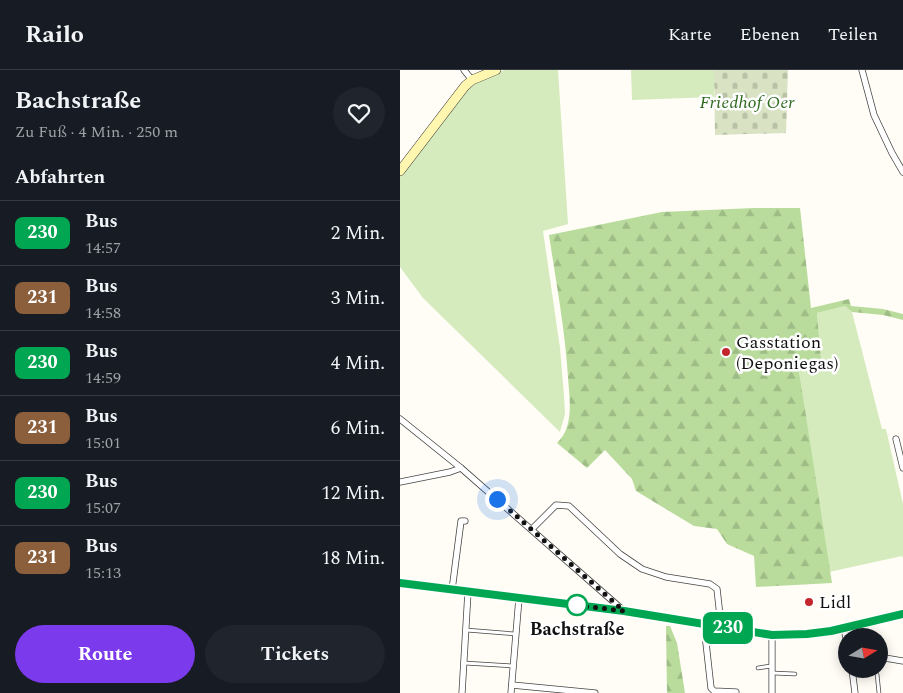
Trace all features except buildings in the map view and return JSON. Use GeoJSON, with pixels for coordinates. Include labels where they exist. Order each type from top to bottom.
{"type":"FeatureCollection","features":[{"type":"Feature","properties":{"kind":"main road"},"geometry":{"type":"LineString","coordinates":[[400,171],[465,86],[472,80],[496,70]]}},
{"type":"Feature","properties":{"kind":"street"},"geometry":{"type":"LineString","coordinates":[[464,70],[472,80]]}},
{"type":"Feature","properties":{"kind":"street"},"geometry":{"type":"LineString","coordinates":[[862,70],[874,115],[903,172]]}},
{"type":"Feature","properties":{"kind":"street"},"geometry":{"type":"LineString","coordinates":[[400,419],[461,468],[624,611]]}},
{"type":"Feature","properties":{"kind":"street"},"geometry":{"type":"LineString","coordinates":[[896,439],[903,468]]}},
{"type":"Feature","properties":{"kind":"street"},"geometry":{"type":"LineString","coordinates":[[400,482],[461,468]]}},
{"type":"Feature","properties":{"kind":"street"},"geometry":{"type":"LineString","coordinates":[[532,529],[556,505],[569,506],[620,554],[642,569],[666,577],[710,584],[717,589],[720,616],[719,627]]}},
{"type":"Feature","properties":{"kind":"street"},"geometry":{"type":"LineString","coordinates":[[452,590],[461,521],[465,521]]}},
{"type":"Feature","properties":{"kind":"street"},"geometry":{"type":"LineString","coordinates":[[400,583],[624,611],[772,635],[807,634],[838,629]]}},
{"type":"Feature","properties":{"kind":"street"},"geometry":{"type":"LineString","coordinates":[[462,693],[468,592]]}},
{"type":"Feature","properties":{"kind":"street"},"geometry":{"type":"LineString","coordinates":[[511,693],[519,598]]}},
{"type":"Feature","properties":{"kind":"street"},"geometry":{"type":"LineString","coordinates":[[844,628],[903,614]]}},
{"type":"Feature","properties":{"kind":"street"},"geometry":{"type":"LineString","coordinates":[[704,625],[711,688],[714,692],[736,692]]}},
{"type":"Feature","properties":{"kind":"street"},"geometry":{"type":"LineString","coordinates":[[772,635],[772,693]]}},
{"type":"Feature","properties":{"kind":"street"},"geometry":{"type":"LineString","coordinates":[[888,658],[903,661]]}},
{"type":"Feature","properties":{"kind":"street"},"geometry":{"type":"LineString","coordinates":[[853,678],[855,693]]}},
{"type":"Feature","properties":{"kind":"street"},"geometry":{"type":"LineString","coordinates":[[512,685],[542,690],[595,693]]}},
{"type":"Feature","properties":{"kind":"lane"},"geometry":{"type":"LineString","coordinates":[[466,630],[516,634]]}},
{"type":"Feature","properties":{"kind":"lane"},"geometry":{"type":"LineString","coordinates":[[464,664],[513,666]]}},
{"type":"Feature","properties":{"kind":"lane"},"geometry":{"type":"LineString","coordinates":[[758,668],[772,666]]}},
{"type":"Feature","properties":{"kind":"lane"},"geometry":{"type":"LineString","coordinates":[[772,673],[795,674]]}},
{"type":"Feature","properties":{"kind":"lane"},"geometry":{"type":"LineString","coordinates":[[877,678],[879,693]]}},
{"type":"Feature","properties":{"kind":"green space"},"geometry":{"type":"Polygon","coordinates":[[[505,70],[558,70],[568,224],[543,231],[560,348],[564,395],[565,414],[560,432],[423,298],[400,267],[400,177],[467,88],[492,74],[505,70]]]}},
{"type":"Feature","properties":{"kind":"green space"},"geometry":{"type":"Polygon","coordinates":[[[631,70],[714,70],[714,97],[632,100],[631,70]]]}},
{"type":"Feature","properties":{"kind":"green space","name":"Friedhof Oer"},"geometry":{"type":"Polygon","coordinates":[[[714,70],[788,70],[786,133],[715,135],[714,70]]]}},
{"type":"Feature","properties":{"kind":"green space"},"geometry":{"type":"Polygon","coordinates":[[[800,208],[811,308],[849,299],[851,306],[883,309],[903,314],[903,320],[883,315],[852,312],[845,306],[817,313],[822,370],[799,371],[832,583],[756,587],[754,556],[727,544],[717,529],[694,526],[636,491],[632,479],[605,450],[587,468],[557,443],[567,427],[570,402],[565,341],[549,235],[662,212],[800,208]]]}},
{"type":"Feature","properties":{"kind":"green space"},"geometry":{"type":"Polygon","coordinates":[[[845,306],[852,312],[882,429],[886,429],[903,504],[903,558],[902,556],[829,572],[799,371],[822,370],[817,313],[845,306]]]}},
{"type":"Feature","properties":{"kind":"green space"},"geometry":{"type":"Polygon","coordinates":[[[666,626],[670,626],[677,643],[685,693],[667,693],[666,626]]]}},
{"type":"Feature","properties":{"kind":"bus line","name":"230"},"geometry":{"type":"LineString","coordinates":[[400,583],[624,611],[772,635],[831,631],[903,614]]}},
{"type":"Feature","properties":{"kind":"place","name":"Gasstation (Deponiegas)"},"geometry":{"type":"Point","coordinates":[726,352]}},
{"type":"Feature","properties":{"kind":"place","name":"Lidl"},"geometry":{"type":"Point","coordinates":[809,602]}},
{"type":"Feature","properties":{"kind":"place","name":"Bachstraße"},"geometry":{"type":"Point","coordinates":[577,605]}},
{"type":"Feature","properties":{"kind":"route"},"geometry":{"type":"LineString","coordinates":[[497,499],[624,611],[575,605],[577,605]]}}]}
